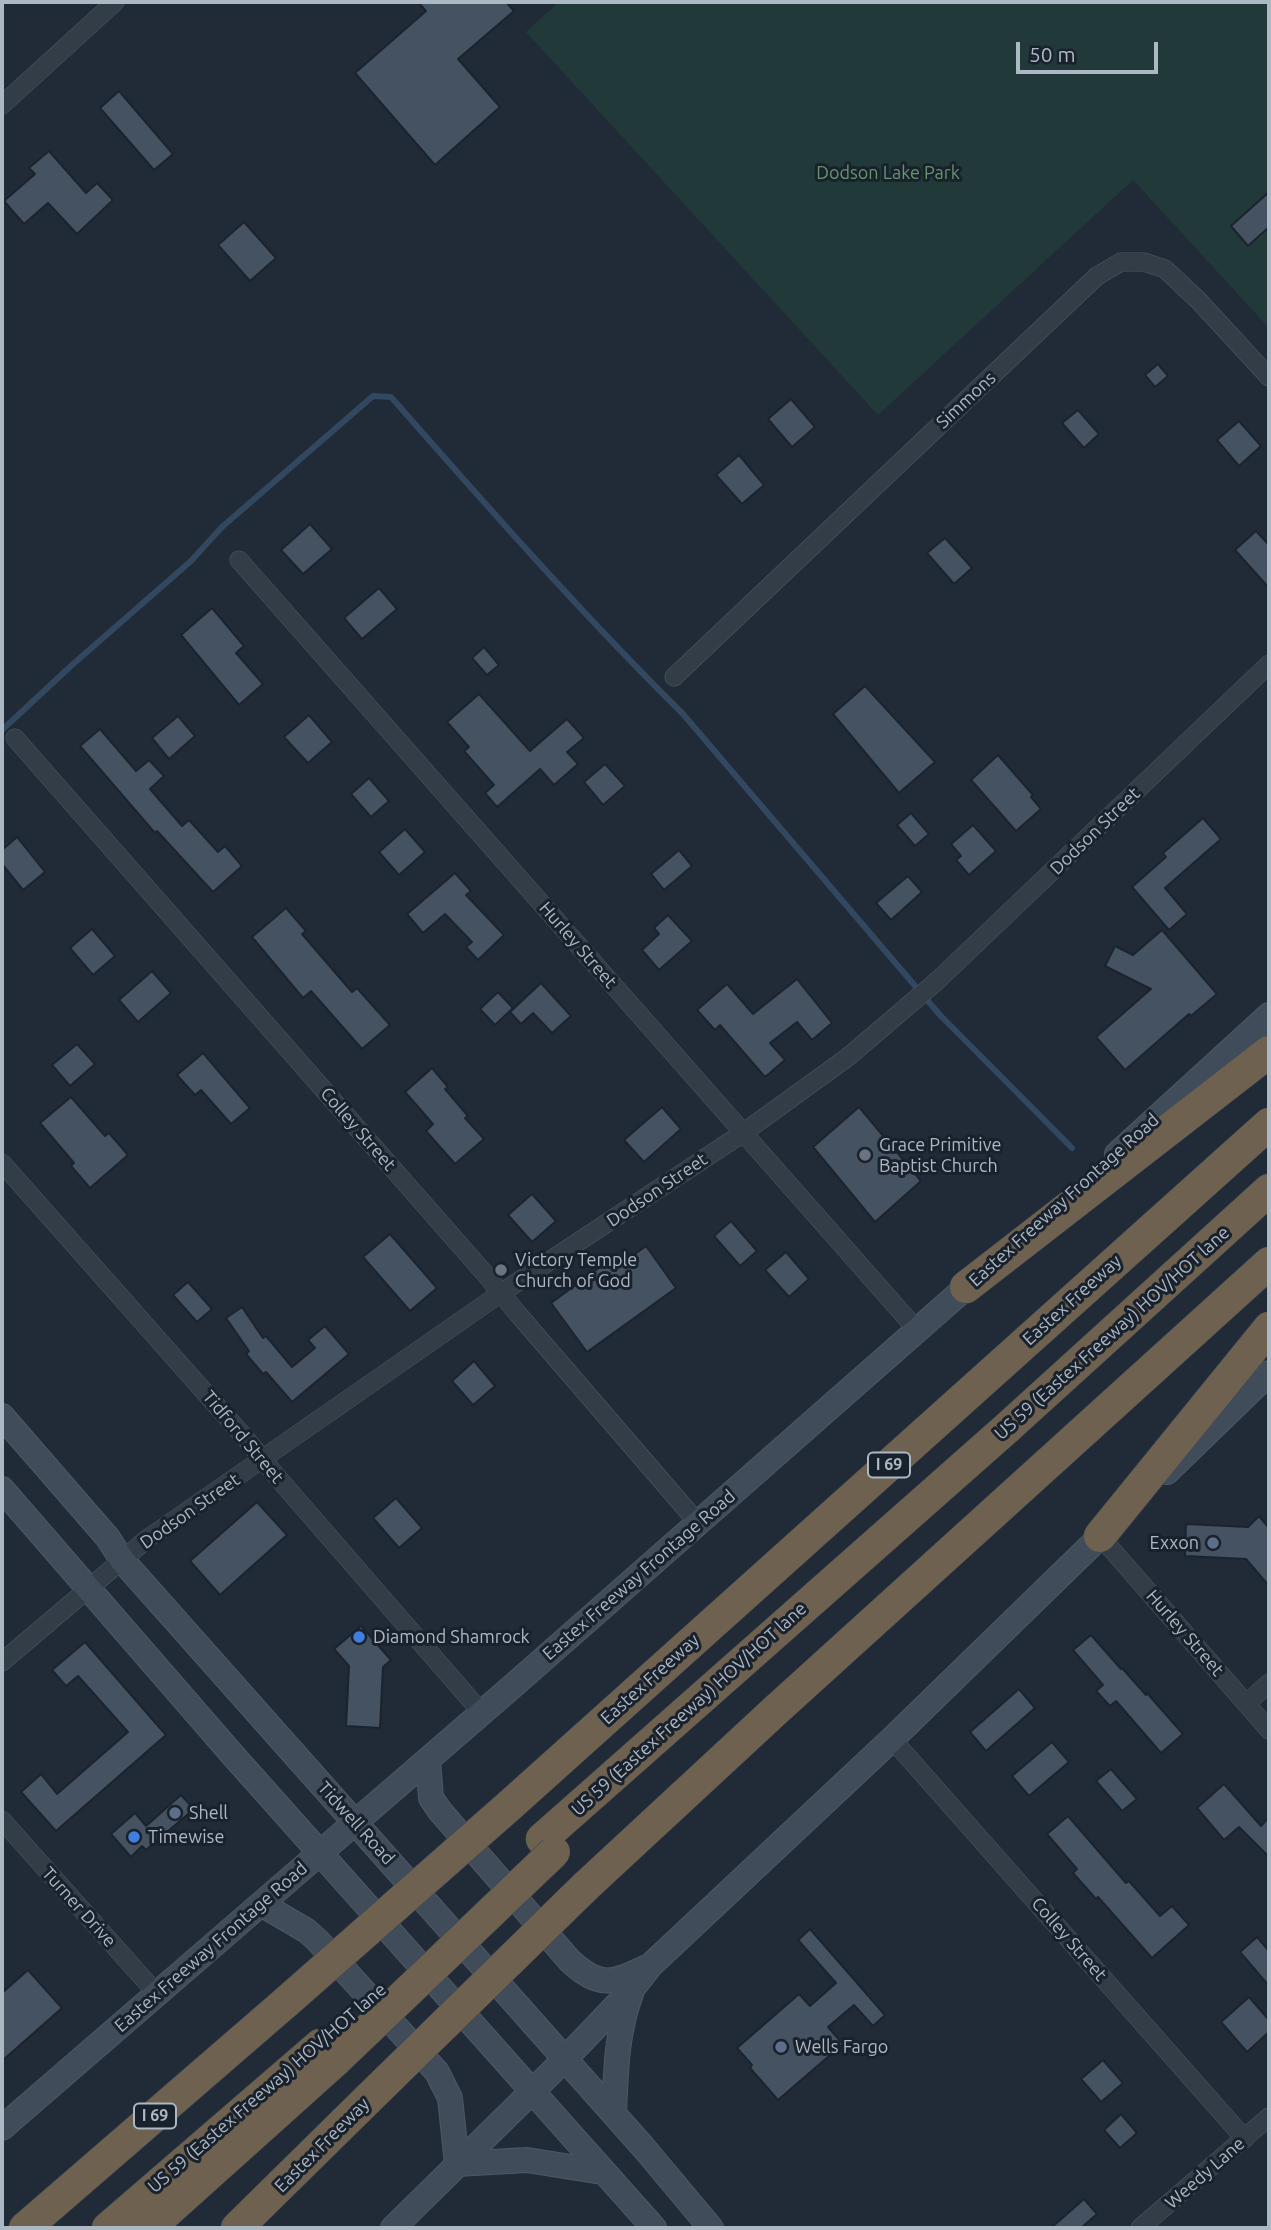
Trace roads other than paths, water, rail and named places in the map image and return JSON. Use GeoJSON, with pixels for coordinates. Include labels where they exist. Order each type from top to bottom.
{"type":"FeatureCollection","features":[{"type":"Feature","properties":{"kind":"highway"},"geometry":{"type":"LineString","coordinates":[[966,1287],[1269,1052]]}},
{"type":"Feature","properties":{"kind":"highway","name":"Eastex Freeway"},"geometry":{"type":"LineString","coordinates":[[25,2228],[509,1806],[1269,1124]]}},
{"type":"Feature","properties":{"kind":"highway","name":"US 59 (Eastex Freeway) HOV/HOT lane"},"geometry":{"type":"LineString","coordinates":[[108,2228],[327,2052],[837,1578],[1269,1190]]}},
{"type":"Feature","properties":{"kind":"highway","name":"Eastex Freeway"},"geometry":{"type":"LineString","coordinates":[[237,2228],[586,1886],[1269,1263]]}},
{"type":"Feature","properties":{"kind":"highway"},"geometry":{"type":"LineString","coordinates":[[1100,1536],[1269,1328]]}},
{"type":"Feature","properties":{"kind":"highway"},"geometry":{"type":"LineString","coordinates":[[132,2228],[327,2052]]}},
{"type":"Feature","properties":{"kind":"highway"},"geometry":{"type":"LineString","coordinates":[[149,2228],[327,2052]]}},
{"type":"Feature","properties":{"kind":"highway"},"geometry":{"type":"LineString","coordinates":[[176,2228],[327,2052]]}},
{"type":"Feature","properties":{"kind":"main road","name":"Eastex Freeway Frontage Road"},"geometry":{"type":"LineString","coordinates":[[2,2128],[482,1713],[1104,1166],[1269,1015]]}},
{"type":"Feature","properties":{"kind":"main road"},"geometry":{"type":"LineString","coordinates":[[393,2228],[565,2059],[633,1988],[651,1965],[892,1739],[1269,1373]]}},
{"type":"Feature","properties":{"kind":"main road","name":"Tidwell Road"},"geometry":{"type":"LineString","coordinates":[[2,1416],[108,1538],[122,1560],[614,2114],[711,2228]]}},
{"type":"Feature","properties":{"kind":"main road"},"geometry":{"type":"LineString","coordinates":[[2,1489],[320,1853],[654,2228]]}},
{"type":"Feature","properties":{"kind":"main road"},"geometry":{"type":"LineString","coordinates":[[428,1760],[432,1798],[440,1811],[570,1961],[596,1980],[610,1981],[651,1965]]}},
{"type":"Feature","properties":{"kind":"main road"},"geometry":{"type":"LineString","coordinates":[[261,1904],[307,1931],[318,1941],[438,2072],[450,2098],[457,2164]]}},
{"type":"Feature","properties":{"kind":"main road"},"geometry":{"type":"LineString","coordinates":[[614,2114],[617,2048],[633,1988]]}},
{"type":"Feature","properties":{"kind":"main road"},"geometry":{"type":"LineString","coordinates":[[457,2164],[527,2160],[602,2172]]}},
{"type":"Feature","properties":{"kind":"street"},"geometry":{"type":"LineString","coordinates":[[2,105],[115,2]]}},
{"type":"Feature","properties":{"kind":"street","name":"Simmons"},"geometry":{"type":"LineString","coordinates":[[674,677],[1097,276],[1121,262],[1144,262],[1165,269],[1199,301],[1269,377]]}},
{"type":"Feature","properties":{"kind":"street","name":"Hurley Street"},"geometry":{"type":"LineString","coordinates":[[239,560],[917,1330]]}},
{"type":"Feature","properties":{"kind":"street","name":"Dodson Street"},"geometry":{"type":"LineString","coordinates":[[2,1662],[147,1539],[502,1293],[743,1133],[848,1057],[937,981],[1269,664]]}},
{"type":"Feature","properties":{"kind":"street","name":"Colley Street"},"geometry":{"type":"LineString","coordinates":[[15,738],[502,1293],[698,1523]]}},
{"type":"Feature","properties":{"kind":"street","name":"Tidford Street"},"geometry":{"type":"LineString","coordinates":[[2,1163],[482,1713]]}},
{"type":"Feature","properties":{"kind":"street","name":"Hurley Street"},"geometry":{"type":"LineString","coordinates":[[1100,1536],[1269,1730]]}},
{"type":"Feature","properties":{"kind":"street"},"geometry":{"type":"LineString","coordinates":[[1247,1703],[1269,1683]]}},
{"type":"Feature","properties":{"kind":"street","name":"Colley Street"},"geometry":{"type":"LineString","coordinates":[[892,1739],[1245,2139]]}},
{"type":"Feature","properties":{"kind":"street","name":"Turner Drive"},"geometry":{"type":"LineString","coordinates":[[2,1820],[157,1994]]}},
{"type":"Feature","properties":{"kind":"street","name":"Weedy Lane"},"geometry":{"type":"LineString","coordinates":[[1140,2228],[1269,2117]]}},
{"type":"Feature","properties":{"kind":"waterway"},"geometry":{"type":"LineString","coordinates":[[2,730],[191,561],[222,527],[373,396],[391,397],[571,598],[683,714],[939,1014],[1072,1148]]}},
{"type":"Feature","properties":{"kind":"place","name":"Grace Primitive Baptist Church"},"geometry":{"type":"Point","coordinates":[865,1155]}},
{"type":"Feature","properties":{"kind":"place","name":"Victory Temple Church of God"},"geometry":{"type":"Point","coordinates":[501,1270]}},
{"type":"Feature","properties":{"kind":"place","name":"Exxon"},"geometry":{"type":"Point","coordinates":[1213,1543]}},
{"type":"Feature","properties":{"kind":"place","name":"Diamond Shamrock"},"geometry":{"type":"Point","coordinates":[359,1637]}},
{"type":"Feature","properties":{"kind":"place","name":"Shell"},"geometry":{"type":"Point","coordinates":[175,1813]}},
{"type":"Feature","properties":{"kind":"place","name":"Timewise"},"geometry":{"type":"Point","coordinates":[134,1837]}},
{"type":"Feature","properties":{"kind":"place","name":"Wells Fargo"},"geometry":{"type":"Point","coordinates":[781,2047]}},
{"type":"Feature","properties":{"kind":"park label","name":"Dodson Lake Park"},"geometry":{"type":"Point","coordinates":[888,173]}}]}
